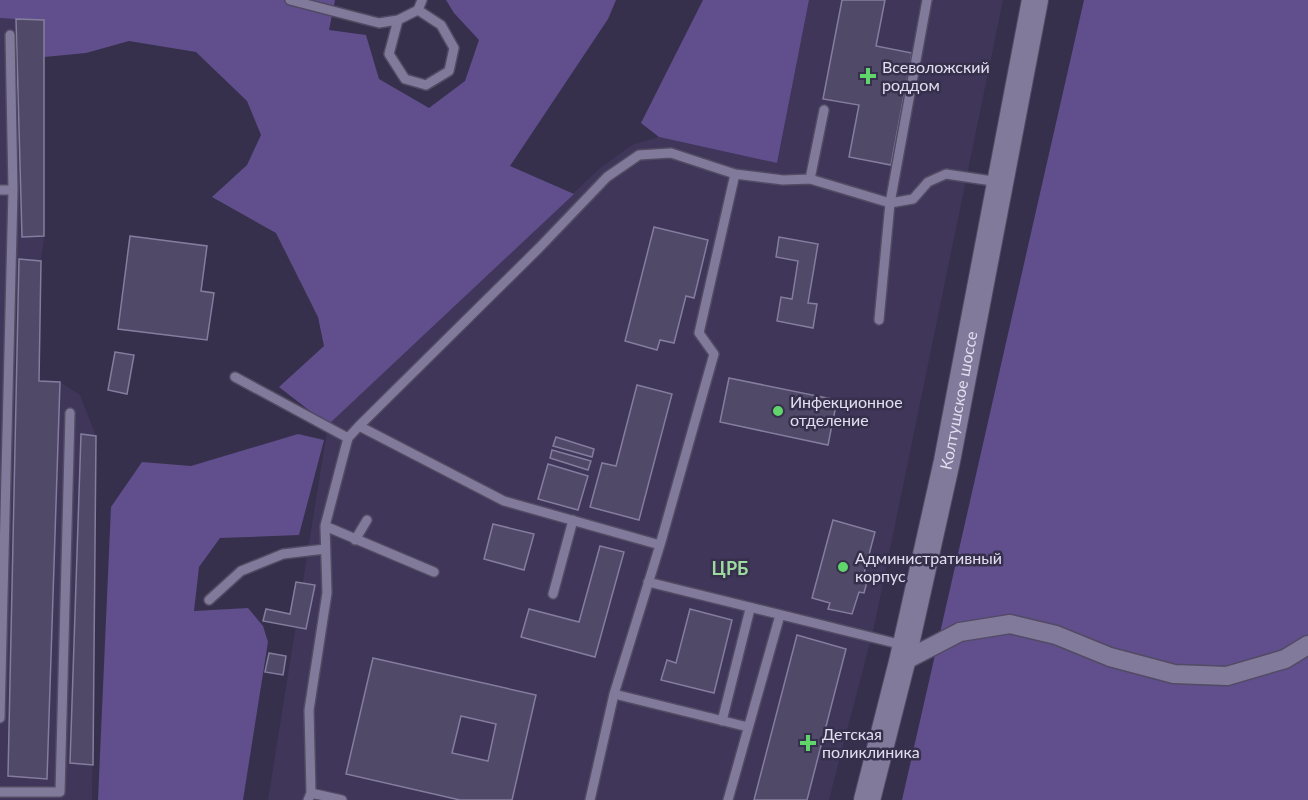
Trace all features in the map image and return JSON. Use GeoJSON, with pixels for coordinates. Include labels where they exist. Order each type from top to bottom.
{"type":"FeatureCollection","features":[{"type":"Feature","properties":{"kind":"street","name":"Колтушское шоссе"},"geometry":{"type":"LineString","coordinates":[[867,800],[947,461],[1035,0]]}},
{"type":"Feature","properties":{"kind":"street"},"geometry":{"type":"LineString","coordinates":[[903,654],[960,632],[1010,624],[1056,635],[1110,657],[1174,674],[1227,676],[1285,658],[1308,645]]}},
{"type":"Feature","properties":{"kind":"lane"},"geometry":{"type":"LineString","coordinates":[[290,0],[379,23],[398,20],[418,10],[422,0]]}},
{"type":"Feature","properties":{"kind":"lane"},"geometry":{"type":"LineString","coordinates":[[879,320],[890,203],[927,0]]}},
{"type":"Feature","properties":{"kind":"lane"},"geometry":{"type":"LineString","coordinates":[[398,20],[389,54],[405,79],[426,85],[449,71],[454,48],[441,25],[418,10]]}},
{"type":"Feature","properties":{"kind":"lane"},"geometry":{"type":"LineString","coordinates":[[0,718],[13,190],[10,35]]}},
{"type":"Feature","properties":{"kind":"lane"},"geometry":{"type":"LineString","coordinates":[[810,179],[824,110]]}},
{"type":"Feature","properties":{"kind":"lane"},"geometry":{"type":"LineString","coordinates":[[342,800],[310,797],[309,710],[327,593],[325,526],[348,438],[607,177],[639,155],[671,153],[735,174],[783,180],[810,179],[890,203],[913,199],[928,182],[946,174],[967,175],[1000,182]]}},
{"type":"Feature","properties":{"kind":"lane"},"geometry":{"type":"LineString","coordinates":[[590,800],[614,694],[660,545],[714,354],[699,333],[735,174]]}},
{"type":"Feature","properties":{"kind":"lane"},"geometry":{"type":"LineString","coordinates":[[0,190],[13,190]]}},
{"type":"Feature","properties":{"kind":"lane"},"geometry":{"type":"LineString","coordinates":[[235,377],[348,438]]}},
{"type":"Feature","properties":{"kind":"lane"},"geometry":{"type":"LineString","coordinates":[[0,792],[60,792],[70,413]]}},
{"type":"Feature","properties":{"kind":"lane"},"geometry":{"type":"LineString","coordinates":[[358,426],[504,501],[660,545]]}},
{"type":"Feature","properties":{"kind":"lane"},"geometry":{"type":"LineString","coordinates":[[355,540],[367,520]]}},
{"type":"Feature","properties":{"kind":"lane"},"geometry":{"type":"LineString","coordinates":[[553,594],[573,520]]}},
{"type":"Feature","properties":{"kind":"lane"},"geometry":{"type":"LineString","coordinates":[[325,526],[434,572]]}},
{"type":"Feature","properties":{"kind":"lane"},"geometry":{"type":"LineString","coordinates":[[209,600],[241,571],[283,554],[325,549]]}},
{"type":"Feature","properties":{"kind":"lane"},"geometry":{"type":"LineString","coordinates":[[648,582],[750,609],[807,620],[903,654]]}},
{"type":"Feature","properties":{"kind":"lane"},"geometry":{"type":"LineString","coordinates":[[722,721],[750,609]]}},
{"type":"Feature","properties":{"kind":"lane"},"geometry":{"type":"LineString","coordinates":[[728,800],[780,615]]}},
{"type":"Feature","properties":{"kind":"lane"},"geometry":{"type":"LineString","coordinates":[[614,694],[748,727]]}},
{"type":"Feature","properties":{"kind":"shaded area"},"geometry":{"type":"Polygon","coordinates":[[[0,0],[335,0],[329,30],[366,35],[379,79],[429,108],[465,81],[479,40],[454,13],[446,0],[616,0],[608,19],[510,166],[574,194],[328,425],[279,387],[324,346],[318,317],[276,233],[212,197],[247,165],[261,135],[247,101],[196,52],[129,41],[86,53],[44,57],[44,21],[0,18],[0,0]]]}},
{"type":"Feature","properties":{"kind":"shaded area"},"geometry":{"type":"Polygon","coordinates":[[[703,0],[809,0],[777,163],[659,137],[641,123],[703,0]]]}},
{"type":"Feature","properties":{"kind":"shaded area"},"geometry":{"type":"Polygon","coordinates":[[[809,0],[1003,0],[874,627],[829,800],[268,800],[328,425],[598,170],[632,145],[659,137],[777,163],[809,0]]]}},
{"type":"Feature","properties":{"kind":"shaded area"},"geometry":{"type":"Polygon","coordinates":[[[1084,0],[1308,0],[1308,800],[902,800],[1084,0]]]}},
{"type":"Feature","properties":{"kind":"shaded area"},"geometry":{"type":"Polygon","coordinates":[[[0,18],[44,20],[44,236],[41,261],[39,380],[60,382],[80,395],[96,436],[92,800],[0,800],[0,18]]]}},
{"type":"Feature","properties":{"kind":"shaded area"},"geometry":{"type":"Polygon","coordinates":[[[298,434],[324,440],[299,535],[220,538],[199,567],[194,611],[248,608],[263,626],[268,642],[243,800],[98,800],[111,507],[142,462],[191,466],[298,434]]]}},
{"type":"Feature","properties":{"kind":"building","name":"Всеволожский роддом"},"geometry":{"type":"Polygon","coordinates":[[[842,0],[885,0],[876,46],[912,53],[891,165],[849,157],[859,105],[823,99],[842,0]]]}},
{"type":"Feature","properties":{"kind":"building"},"geometry":{"type":"Polygon","coordinates":[[[16,19],[44,20],[44,236],[22,237],[16,19]]]}},
{"type":"Feature","properties":{"kind":"building"},"geometry":{"type":"Polygon","coordinates":[[[654,227],[708,240],[694,298],[686,296],[674,343],[660,340],[657,350],[625,341],[654,227]]]}},
{"type":"Feature","properties":{"kind":"building"},"geometry":{"type":"Polygon","coordinates":[[[130,236],[207,246],[201,291],[214,293],[207,340],[118,329],[130,236]]]}},
{"type":"Feature","properties":{"kind":"building"},"geometry":{"type":"Polygon","coordinates":[[[779,237],[818,244],[808,303],[817,304],[813,328],[777,321],[781,297],[792,299],[798,261],[776,257],[779,237]]]}},
{"type":"Feature","properties":{"kind":"building"},"geometry":{"type":"Polygon","coordinates":[[[19,259],[41,261],[39,381],[60,382],[47,779],[8,776],[19,259]]]}},
{"type":"Feature","properties":{"kind":"building"},"geometry":{"type":"Polygon","coordinates":[[[115,352],[134,355],[127,394],[108,390],[115,352]]]}},
{"type":"Feature","properties":{"kind":"building","name":"Инфекционное отделение"},"geometry":{"type":"Polygon","coordinates":[[[729,378],[837,400],[828,445],[720,422],[729,378]]]}},
{"type":"Feature","properties":{"kind":"building"},"geometry":{"type":"Polygon","coordinates":[[[637,385],[672,394],[639,520],[590,507],[602,463],[616,466],[637,385]]]}},
{"type":"Feature","properties":{"kind":"building"},"geometry":{"type":"Polygon","coordinates":[[[81,434],[96,436],[93,765],[70,763],[81,434]]]}},
{"type":"Feature","properties":{"kind":"building"},"geometry":{"type":"Polygon","coordinates":[[[556,437],[594,449],[592,457],[553,446],[556,437]]]}},
{"type":"Feature","properties":{"kind":"building"},"geometry":{"type":"Polygon","coordinates":[[[552,450],[591,461],[588,470],[550,458],[552,450]]]}},
{"type":"Feature","properties":{"kind":"building"},"geometry":{"type":"Polygon","coordinates":[[[548,464],[588,476],[578,510],[538,499],[548,464]]]}},
{"type":"Feature","properties":{"kind":"building","name":"Административный корпус"},"geometry":{"type":"Polygon","coordinates":[[[833,520],[875,532],[863,577],[868,578],[864,593],[859,592],[852,614],[828,609],[830,603],[812,598],[833,520]]]}},
{"type":"Feature","properties":{"kind":"building"},"geometry":{"type":"Polygon","coordinates":[[[493,524],[534,534],[524,570],[484,559],[493,524]]]}},
{"type":"Feature","properties":{"kind":"building"},"geometry":{"type":"Polygon","coordinates":[[[600,546],[624,552],[595,657],[521,637],[529,609],[579,622],[600,546]]]}},
{"type":"Feature","properties":{"kind":"building"},"geometry":{"type":"Polygon","coordinates":[[[296,582],[315,585],[306,629],[263,621],[266,609],[290,614],[296,582]]]}},
{"type":"Feature","properties":{"kind":"building"},"geometry":{"type":"Polygon","coordinates":[[[690,609],[732,620],[714,693],[661,680],[667,660],[676,663],[690,609]]]}},
{"type":"Feature","properties":{"kind":"building"},"geometry":{"type":"Polygon","coordinates":[[[797,635],[846,649],[807,800],[754,800],[797,635]]]}},
{"type":"Feature","properties":{"kind":"building"},"geometry":{"type":"Polygon","coordinates":[[[269,653],[286,656],[283,675],[265,672],[269,653]]]}},
{"type":"Feature","properties":{"kind":"building"},"geometry":{"type":"Polygon","coordinates":[[[373,658],[536,695],[512,800],[460,800],[346,774],[373,658]],[[461,716],[452,753],[488,761],[496,724],[461,716]]]}},
{"type":"Feature","properties":{"kind":"place","name":"Всеволожский роддом"},"geometry":{"type":"Point","coordinates":[868,76]}},
{"type":"Feature","properties":{"kind":"place","name":"Инфекционное отделение"},"geometry":{"type":"Point","coordinates":[778,411]}},
{"type":"Feature","properties":{"kind":"place","name":"Административный корпус"},"geometry":{"type":"Point","coordinates":[843,567]}},
{"type":"Feature","properties":{"kind":"place","name":"Детская поликлиника"},"geometry":{"type":"Point","coordinates":[808,743]}},
{"type":"Feature","properties":{"kind":"district","name":"ЦРБ"},"geometry":{"type":"Point","coordinates":[730,569]}}]}
